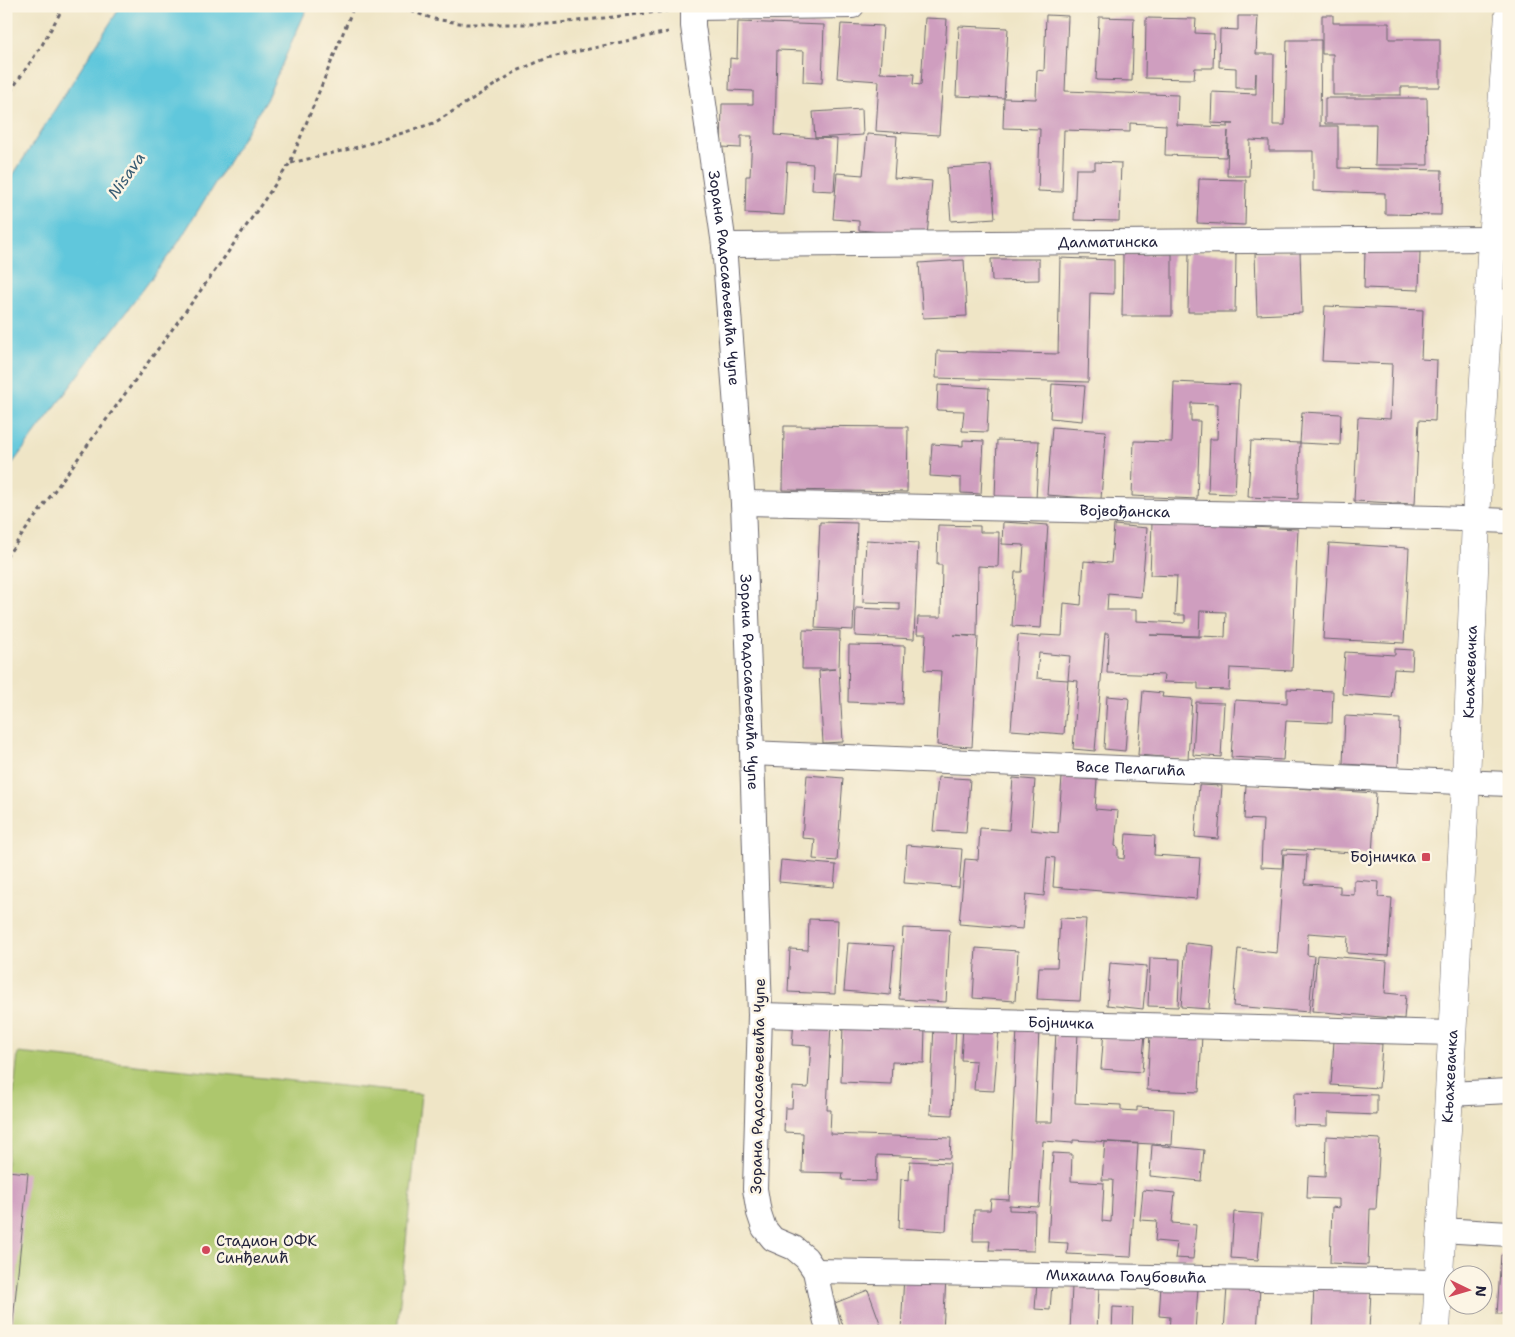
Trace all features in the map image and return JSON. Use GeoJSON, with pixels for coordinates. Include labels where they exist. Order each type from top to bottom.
{"type":"FeatureCollection","features":[{"type":"Feature","properties":{"kind":"main road","name":"Књажевачка"},"geometry":{"type":"LineString","coordinates":[[1436,1331],[1466,782],[1476,519],[1499,301],[1492,238],[1505,132],[1509,14]]}},
{"type":"Feature","properties":{"kind":"street"},"geometry":{"type":"LineString","coordinates":[[694,14],[852,6]]}},
{"type":"Feature","properties":{"kind":"street","name":"Зорана Радосављевића Чупе"},"geometry":{"type":"LineString","coordinates":[[694,14],[724,245],[743,503],[760,1014],[755,1189],[764,1228],[773,1239],[794,1248],[806,1258],[815,1271],[828,1331]]}},
{"type":"Feature","properties":{"kind":"street","name":"Далматинска"},"geometry":{"type":"LineString","coordinates":[[724,245],[1492,238]]}},
{"type":"Feature","properties":{"kind":"street","name":"Војвођанска"},"geometry":{"type":"LineString","coordinates":[[743,503],[1509,521]]}},
{"type":"Feature","properties":{"kind":"street","name":"Васе Пелагића"},"geometry":{"type":"LineString","coordinates":[[752,753],[1509,784]]}},
{"type":"Feature","properties":{"kind":"street","name":"Бојничка"},"geometry":{"type":"LineString","coordinates":[[760,1014],[1452,1033]]}},
{"type":"Feature","properties":{"kind":"street"},"geometry":{"type":"LineString","coordinates":[[1449,1094],[1509,1091]]}},
{"type":"Feature","properties":{"kind":"street"},"geometry":{"type":"LineString","coordinates":[[1441,1230],[1509,1234]]}},
{"type":"Feature","properties":{"kind":"street","name":"Михаила Голубовића"},"geometry":{"type":"LineString","coordinates":[[815,1271],[1438,1282]]}},
{"type":"Feature","properties":{"kind":"path"},"geometry":{"type":"LineString","coordinates":[[6,98],[42,45],[64,6]]}},
{"type":"Feature","properties":{"kind":"path"},"geometry":{"type":"LineString","coordinates":[[6,557],[218,268],[290,163],[354,6]]}},
{"type":"Feature","properties":{"kind":"path"},"geometry":{"type":"LineString","coordinates":[[396,6],[434,19],[466,24],[550,24],[694,14]]}},
{"type":"Feature","properties":{"kind":"path"},"geometry":{"type":"LineString","coordinates":[[290,163],[358,147],[434,123],[517,71],[547,58],[694,14]]}},
{"type":"Feature","properties":{"kind":"green space","name":"Стадион ОФК Синђелић"},"geometry":{"type":"Polygon","coordinates":[[[18,1053],[421,1094],[397,1331],[6,1331],[6,1170],[18,1053]]]}},
{"type":"Feature","properties":{"kind":"water","name":"Nisava"},"geometry":{"type":"Polygon","coordinates":[[[121,6],[308,6],[266,100],[178,243],[6,472],[6,186],[121,6]]]}},
{"type":"Feature","properties":{"kind":"building"},"geometry":{"type":"Polygon","coordinates":[[[1046,15],[1068,16],[1065,91],[1178,95],[1177,125],[1228,127],[1228,124],[1234,124],[1211,123],[1212,92],[1256,94],[1256,73],[1255,88],[1236,88],[1236,68],[1219,67],[1220,29],[1238,30],[1238,16],[1258,16],[1256,54],[1274,54],[1273,125],[1285,125],[1287,40],[1321,40],[1320,126],[1338,126],[1338,168],[1442,170],[1441,215],[1385,214],[1385,193],[1313,191],[1313,151],[1269,151],[1269,141],[1250,140],[1249,176],[1227,176],[1228,131],[1226,157],[1165,155],[1166,125],[1130,123],[1130,132],[1064,130],[1062,192],[1038,191],[1040,129],[1003,128],[1004,98],[1036,99],[1037,70],[1044,71],[1046,15]]]}},
{"type":"Feature","properties":{"kind":"building"},"geometry":{"type":"Polygon","coordinates":[[[1322,15],[1333,15],[1333,23],[1389,23],[1389,39],[1440,39],[1440,87],[1401,87],[1401,95],[1333,95],[1333,54],[1322,54],[1322,15]]]}},
{"type":"Feature","properties":{"kind":"building"},"geometry":{"type":"Polygon","coordinates":[[[1099,17],[1134,18],[1132,81],[1096,80],[1099,17]]]}},
{"type":"Feature","properties":{"kind":"building"},"geometry":{"type":"Polygon","coordinates":[[[925,18],[947,19],[939,135],[876,131],[879,81],[837,78],[841,24],[883,26],[880,73],[914,74],[913,84],[921,85],[925,18]]]}},
{"type":"Feature","properties":{"kind":"building"},"geometry":{"type":"Polygon","coordinates":[[[1146,18],[1196,19],[1195,33],[1214,34],[1213,68],[1195,68],[1194,79],[1145,78],[1146,18]]]}},
{"type":"Feature","properties":{"kind":"building"},"geometry":{"type":"Polygon","coordinates":[[[738,22],[824,25],[822,83],[803,82],[804,51],[777,50],[775,135],[837,139],[834,191],[812,190],[813,164],[787,162],[784,215],[745,213],[746,176],[750,176],[752,136],[741,136],[741,148],[721,147],[722,104],[753,104],[753,91],[729,90],[730,58],[737,59],[738,22]]]}},
{"type":"Feature","properties":{"kind":"building"},"geometry":{"type":"Polygon","coordinates":[[[959,26],[1008,28],[1004,98],[956,96],[959,26]]]}},
{"type":"Feature","properties":{"kind":"building"},"geometry":{"type":"Polygon","coordinates":[[[1325,98],[1427,98],[1428,165],[1375,165],[1376,124],[1325,124],[1325,98]]]}},
{"type":"Feature","properties":{"kind":"building"},"geometry":{"type":"Polygon","coordinates":[[[862,109],[863,135],[815,138],[813,112],[862,109]]]}},
{"type":"Feature","properties":{"kind":"building"},"geometry":{"type":"Polygon","coordinates":[[[867,134],[897,136],[894,178],[932,181],[927,236],[859,230],[859,221],[833,219],[837,173],[863,175],[867,134]]]}},
{"type":"Feature","properties":{"kind":"building"},"geometry":{"type":"Polygon","coordinates":[[[1095,162],[1121,163],[1119,221],[1074,220],[1076,169],[1095,169],[1095,162]]]}},
{"type":"Feature","properties":{"kind":"building"},"geometry":{"type":"Polygon","coordinates":[[[991,165],[995,218],[951,221],[947,168],[991,165]]]}},
{"type":"Feature","properties":{"kind":"building"},"geometry":{"type":"Polygon","coordinates":[[[1199,179],[1246,180],[1245,225],[1197,223],[1199,179]]]}},
{"type":"Feature","properties":{"kind":"building"},"geometry":{"type":"Polygon","coordinates":[[[1300,251],[1302,313],[1257,315],[1255,253],[1300,251]]]}},
{"type":"Feature","properties":{"kind":"building"},"geometry":{"type":"Polygon","coordinates":[[[1365,251],[1420,252],[1419,290],[1364,288],[1365,251]]]}},
{"type":"Feature","properties":{"kind":"building"},"geometry":{"type":"Polygon","coordinates":[[[1189,253],[1236,254],[1235,312],[1188,312],[1189,253]]]}},
{"type":"Feature","properties":{"kind":"building"},"geometry":{"type":"Polygon","coordinates":[[[1123,254],[1172,254],[1172,316],[1122,316],[1123,254]]]}},
{"type":"Feature","properties":{"kind":"building"},"geometry":{"type":"Polygon","coordinates":[[[1060,258],[1114,260],[1114,294],[1090,293],[1088,382],[936,378],[937,351],[1058,354],[1060,258]]]}},
{"type":"Feature","properties":{"kind":"building"},"geometry":{"type":"Polygon","coordinates":[[[991,259],[1039,259],[1039,280],[992,281],[991,259]]]}},
{"type":"Feature","properties":{"kind":"building"},"geometry":{"type":"Polygon","coordinates":[[[964,260],[967,316],[923,318],[919,263],[964,260]]]}},
{"type":"Feature","properties":{"kind":"building"},"geometry":{"type":"Polygon","coordinates":[[[1325,306],[1423,310],[1421,359],[1437,360],[1435,421],[1419,420],[1415,504],[1354,501],[1358,417],[1390,419],[1392,364],[1322,361],[1325,306]]]}},
{"type":"Feature","properties":{"kind":"building"},"geometry":{"type":"Polygon","coordinates":[[[1174,382],[1240,385],[1235,494],[1208,493],[1210,439],[1217,439],[1218,404],[1191,403],[1191,421],[1200,421],[1197,499],[1132,496],[1134,441],[1172,442],[1174,382]]]}},
{"type":"Feature","properties":{"kind":"building"},"geometry":{"type":"Polygon","coordinates":[[[1052,384],[1085,386],[1082,421],[1050,418],[1052,384]]]}},
{"type":"Feature","properties":{"kind":"building"},"geometry":{"type":"Polygon","coordinates":[[[938,385],[989,388],[987,432],[962,431],[964,411],[937,410],[938,385]]]}},
{"type":"Feature","properties":{"kind":"building"},"geometry":{"type":"Polygon","coordinates":[[[1302,412],[1341,414],[1340,445],[1300,443],[1302,412]]]}},
{"type":"Feature","properties":{"kind":"building"},"geometry":{"type":"Polygon","coordinates":[[[784,426],[908,427],[907,492],[783,490],[784,426]]]}},
{"type":"Feature","properties":{"kind":"building"},"geometry":{"type":"Polygon","coordinates":[[[1052,427],[1106,431],[1101,499],[1047,495],[1052,427]]]}},
{"type":"Feature","properties":{"kind":"building"},"geometry":{"type":"Polygon","coordinates":[[[963,440],[984,441],[981,494],[961,493],[961,478],[930,476],[932,444],[963,446],[963,440]]]}},
{"type":"Feature","properties":{"kind":"building"},"geometry":{"type":"Polygon","coordinates":[[[997,440],[1039,441],[1036,499],[995,497],[997,440]]]}},
{"type":"Feature","properties":{"kind":"building"},"geometry":{"type":"Polygon","coordinates":[[[1251,441],[1300,443],[1298,499],[1248,497],[1251,441]]]}},
{"type":"Feature","properties":{"kind":"building"},"geometry":{"type":"Polygon","coordinates":[[[820,522],[857,523],[853,630],[815,628],[820,522]]]}},
{"type":"Feature","properties":{"kind":"building"},"geometry":{"type":"Polygon","coordinates":[[[1003,522],[1048,525],[1041,628],[1012,626],[1015,572],[1022,572],[1024,545],[1002,544],[1003,522]]]}},
{"type":"Feature","properties":{"kind":"building"},"geometry":{"type":"Polygon","coordinates":[[[1152,523],[1298,529],[1292,671],[1230,668],[1229,690],[1198,689],[1198,683],[1163,682],[1164,675],[1107,673],[1109,633],[1105,633],[1095,751],[1073,749],[1078,681],[1068,680],[1064,734],[1011,730],[1018,635],[1062,636],[1064,603],[1081,605],[1084,561],[1111,563],[1114,525],[1147,528],[1141,597],[1108,594],[1107,610],[1136,610],[1136,621],[1185,623],[1185,615],[1175,615],[1177,576],[1150,575],[1152,523]],[[1200,611],[1199,636],[1150,635],[1225,637],[1226,612],[1200,611]],[[1039,653],[1037,678],[1068,680],[1070,656],[1039,653]]]}},
{"type":"Feature","properties":{"kind":"building"},"geometry":{"type":"Polygon","coordinates":[[[938,525],[980,526],[980,532],[999,532],[998,567],[978,566],[977,636],[954,635],[978,637],[972,747],[937,745],[941,671],[924,670],[926,634],[917,634],[918,617],[941,617],[942,565],[937,565],[938,525]]]}},
{"type":"Feature","properties":{"kind":"building"},"geometry":{"type":"Polygon","coordinates":[[[866,540],[918,543],[914,639],[855,636],[856,608],[900,610],[900,603],[863,602],[866,540]]]}},
{"type":"Feature","properties":{"kind":"building"},"geometry":{"type":"Polygon","coordinates":[[[1329,543],[1409,548],[1404,643],[1323,639],[1329,543]]]}},
{"type":"Feature","properties":{"kind":"building"},"geometry":{"type":"Polygon","coordinates":[[[803,630],[840,631],[839,669],[843,742],[823,743],[819,671],[835,669],[802,669],[803,630]]]}},
{"type":"Feature","properties":{"kind":"building"},"geometry":{"type":"Polygon","coordinates":[[[849,645],[905,646],[903,704],[848,702],[849,645]]]}},
{"type":"Feature","properties":{"kind":"building"},"geometry":{"type":"Polygon","coordinates":[[[1395,649],[1413,650],[1412,670],[1394,669],[1391,698],[1342,694],[1345,652],[1395,655],[1395,649]]]}},
{"type":"Feature","properties":{"kind":"building"},"geometry":{"type":"Polygon","coordinates":[[[1287,689],[1333,691],[1332,723],[1286,721],[1283,760],[1231,757],[1235,700],[1287,703],[1287,689]]]}},
{"type":"Feature","properties":{"kind":"building"},"geometry":{"type":"Polygon","coordinates":[[[1143,691],[1163,693],[1162,697],[1192,699],[1188,759],[1138,755],[1143,691]]]}},
{"type":"Feature","properties":{"kind":"building"},"geometry":{"type":"Polygon","coordinates":[[[1107,696],[1129,698],[1125,751],[1104,749],[1107,696]]]}},
{"type":"Feature","properties":{"kind":"building"},"geometry":{"type":"Polygon","coordinates":[[[1196,702],[1224,703],[1221,757],[1193,755],[1196,702]]]}},
{"type":"Feature","properties":{"kind":"building"},"geometry":{"type":"Polygon","coordinates":[[[1345,716],[1400,719],[1398,767],[1343,764],[1345,716]]]}},
{"type":"Feature","properties":{"kind":"building"},"geometry":{"type":"Polygon","coordinates":[[[807,775],[843,778],[837,861],[813,859],[815,839],[802,838],[807,775]]]}},
{"type":"Feature","properties":{"kind":"building"},"geometry":{"type":"Polygon","coordinates":[[[938,777],[970,779],[966,833],[933,831],[938,777]]]}},
{"type":"Feature","properties":{"kind":"building"},"geometry":{"type":"Polygon","coordinates":[[[1062,777],[1097,780],[1095,809],[1118,811],[1115,846],[1118,847],[1118,858],[1124,859],[1126,834],[1155,836],[1154,855],[1200,858],[1197,899],[1053,887],[1055,858],[1047,857],[1044,896],[1026,894],[1023,929],[959,924],[965,859],[978,860],[980,828],[1009,830],[1013,778],[1035,780],[1031,830],[1058,833],[1062,777]]]}},
{"type":"Feature","properties":{"kind":"building"},"geometry":{"type":"Polygon","coordinates":[[[1199,785],[1222,786],[1218,839],[1195,837],[1199,785]]]}},
{"type":"Feature","properties":{"kind":"building"},"geometry":{"type":"Polygon","coordinates":[[[1246,785],[1376,793],[1372,854],[1283,849],[1282,868],[1261,867],[1263,820],[1244,819],[1246,785]]]}},
{"type":"Feature","properties":{"kind":"building"},"geometry":{"type":"Polygon","coordinates":[[[907,845],[962,849],[959,887],[904,883],[907,845]]]}},
{"type":"Feature","properties":{"kind":"building"},"geometry":{"type":"Polygon","coordinates":[[[1284,854],[1307,855],[1305,884],[1340,886],[1340,894],[1354,895],[1354,880],[1379,882],[1378,897],[1392,898],[1388,956],[1347,953],[1348,936],[1308,933],[1307,955],[1314,956],[1309,1012],[1233,1006],[1238,949],[1277,953],[1284,854]]]}},
{"type":"Feature","properties":{"kind":"building"},"geometry":{"type":"Polygon","coordinates":[[[781,860],[836,865],[834,887],[779,882],[781,860]]]}},
{"type":"Feature","properties":{"kind":"building"},"geometry":{"type":"Polygon","coordinates":[[[1060,918],[1086,919],[1080,1001],[1037,999],[1039,967],[1057,967],[1060,918]]]}},
{"type":"Feature","properties":{"kind":"building"},"geometry":{"type":"Polygon","coordinates":[[[809,919],[838,920],[835,994],[788,992],[790,949],[808,950],[809,919]]]}},
{"type":"Feature","properties":{"kind":"building"},"geometry":{"type":"Polygon","coordinates":[[[903,928],[950,930],[946,1002],[899,999],[903,928]]]}},
{"type":"Feature","properties":{"kind":"building"},"geometry":{"type":"Polygon","coordinates":[[[848,943],[894,946],[890,995],[844,991],[848,943]]]}},
{"type":"Feature","properties":{"kind":"building"},"geometry":{"type":"Polygon","coordinates":[[[1186,943],[1214,946],[1209,1009],[1181,1007],[1186,943]]]}},
{"type":"Feature","properties":{"kind":"building"},"geometry":{"type":"Polygon","coordinates":[[[976,948],[1018,951],[1015,1001],[973,998],[976,948]]]}},
{"type":"Feature","properties":{"kind":"building"},"geometry":{"type":"Polygon","coordinates":[[[1317,955],[1387,961],[1385,993],[1406,995],[1404,1019],[1312,1011],[1317,955]]]}},
{"type":"Feature","properties":{"kind":"building"},"geometry":{"type":"Polygon","coordinates":[[[1150,958],[1180,959],[1178,1007],[1148,1006],[1150,958]]]}},
{"type":"Feature","properties":{"kind":"building"},"geometry":{"type":"Polygon","coordinates":[[[1110,963],[1147,966],[1143,1009],[1107,1005],[1110,963]]]}},
{"type":"Feature","properties":{"kind":"building"},"geometry":{"type":"Polygon","coordinates":[[[794,1021],[831,1023],[827,1110],[831,1110],[830,1134],[951,1138],[950,1158],[877,1155],[876,1181],[842,1180],[843,1173],[802,1172],[803,1133],[784,1132],[785,1108],[792,1108],[793,1087],[808,1088],[811,1046],[792,1045],[794,1021]]]}},
{"type":"Feature","properties":{"kind":"building"},"geometry":{"type":"Polygon","coordinates":[[[843,1025],[925,1028],[924,1063],[892,1062],[891,1084],[841,1082],[843,1025]]]}},
{"type":"Feature","properties":{"kind":"building"},"geometry":{"type":"Polygon","coordinates":[[[934,1025],[956,1026],[952,1115],[930,1114],[934,1025]]]}},
{"type":"Feature","properties":{"kind":"building"},"geometry":{"type":"Polygon","coordinates":[[[963,1026],[999,1028],[994,1091],[974,1090],[976,1061],[961,1060],[963,1026]]]}},
{"type":"Feature","properties":{"kind":"building"},"geometry":{"type":"Polygon","coordinates":[[[1017,1028],[1039,1029],[1035,1122],[1052,1122],[1056,1029],[1078,1030],[1075,1103],[1121,1105],[1121,1110],[1137,1111],[1137,1107],[1174,1109],[1172,1145],[1073,1140],[1073,1143],[1043,1141],[1039,1207],[1009,1205],[1009,1210],[1035,1211],[1034,1251],[989,1250],[990,1241],[973,1241],[974,1210],[990,1210],[991,1199],[1009,1200],[1017,1028]]]}},
{"type":"Feature","properties":{"kind":"building"},"geometry":{"type":"Polygon","coordinates":[[[1104,1030],[1145,1033],[1142,1072],[1101,1069],[1104,1030]]]}},
{"type":"Feature","properties":{"kind":"building"},"geometry":{"type":"Polygon","coordinates":[[[1150,1033],[1202,1035],[1199,1092],[1147,1090],[1150,1033]]]}},
{"type":"Feature","properties":{"kind":"building"},"geometry":{"type":"Polygon","coordinates":[[[1334,1041],[1382,1044],[1379,1088],[1331,1085],[1334,1041]]]}},
{"type":"Feature","properties":{"kind":"building"},"geometry":{"type":"Polygon","coordinates":[[[1294,1093],[1377,1095],[1377,1115],[1328,1113],[1328,1126],[1293,1125],[1294,1093]]]}},
{"type":"Feature","properties":{"kind":"building"},"geometry":{"type":"Polygon","coordinates":[[[1326,1136],[1380,1139],[1376,1209],[1370,1209],[1368,1265],[1330,1263],[1332,1207],[1339,1208],[1339,1199],[1307,1198],[1308,1176],[1325,1177],[1326,1136]]]}},
{"type":"Feature","properties":{"kind":"building"},"geometry":{"type":"Polygon","coordinates":[[[1105,1142],[1138,1144],[1131,1257],[1067,1254],[1068,1243],[1048,1242],[1053,1153],[1072,1154],[1071,1181],[1104,1183],[1102,1221],[1111,1222],[1113,1180],[1102,1180],[1105,1142]]]}},
{"type":"Feature","properties":{"kind":"building"},"geometry":{"type":"Polygon","coordinates":[[[1152,1145],[1204,1150],[1201,1181],[1150,1176],[1152,1145]]]}},
{"type":"Feature","properties":{"kind":"building"},"geometry":{"type":"Polygon","coordinates":[[[910,1161],[950,1163],[946,1231],[899,1228],[901,1179],[909,1180],[910,1161]]]}},
{"type":"Feature","properties":{"kind":"building"},"geometry":{"type":"Polygon","coordinates":[[[7,1171],[28,1173],[12,1331],[6,1331],[7,1171]]]}},
{"type":"Feature","properties":{"kind":"building"},"geometry":{"type":"Polygon","coordinates":[[[1143,1190],[1175,1193],[1172,1223],[1196,1225],[1193,1259],[1175,1258],[1177,1243],[1155,1241],[1157,1221],[1140,1220],[1143,1190]]]}},
{"type":"Feature","properties":{"kind":"building"},"geometry":{"type":"Polygon","coordinates":[[[1234,1212],[1262,1214],[1258,1260],[1231,1258],[1234,1212]]]}},
{"type":"Feature","properties":{"kind":"building"},"geometry":{"type":"Polygon","coordinates":[[[1501,1255],[1509,1256],[1509,1314],[1497,1314],[1501,1255]]]}},
{"type":"Feature","properties":{"kind":"building"},"geometry":{"type":"Polygon","coordinates":[[[904,1275],[946,1278],[943,1331],[901,1331],[904,1275]]]}},
{"type":"Feature","properties":{"kind":"building"},"geometry":{"type":"Polygon","coordinates":[[[1037,1282],[1052,1283],[1050,1310],[1035,1309],[1037,1282]]]}},
{"type":"Feature","properties":{"kind":"building"},"geometry":{"type":"Polygon","coordinates":[[[1072,1286],[1099,1287],[1097,1331],[1070,1331],[1072,1286]]]}},
{"type":"Feature","properties":{"kind":"building"},"geometry":{"type":"Polygon","coordinates":[[[1161,1286],[1198,1288],[1195,1331],[1169,1331],[1170,1317],[1159,1316],[1161,1286]]]}},
{"type":"Feature","properties":{"kind":"building"},"geometry":{"type":"Polygon","coordinates":[[[1227,1287],[1260,1289],[1257,1331],[1224,1331],[1227,1287]]]}},
{"type":"Feature","properties":{"kind":"building"},"geometry":{"type":"Polygon","coordinates":[[[1314,1287],[1371,1290],[1369,1331],[1312,1331],[1314,1287]]]}},
{"type":"Feature","properties":{"kind":"building"},"geometry":{"type":"Polygon","coordinates":[[[868,1290],[883,1331],[845,1331],[835,1303],[868,1290]]]}},
{"type":"Feature","properties":{"kind":"building"},"geometry":{"type":"Polygon","coordinates":[[[1113,1307],[1133,1308],[1132,1331],[1112,1331],[1113,1307]]]}},
{"type":"Feature","properties":{"kind":"place","name":"Бојничка"},"geometry":{"type":"Point","coordinates":[1426,857]}},
{"type":"Feature","properties":{"kind":"place","name":"Стадион ОФК Синђелић"},"geometry":{"type":"Point","coordinates":[206,1250]}}]}
